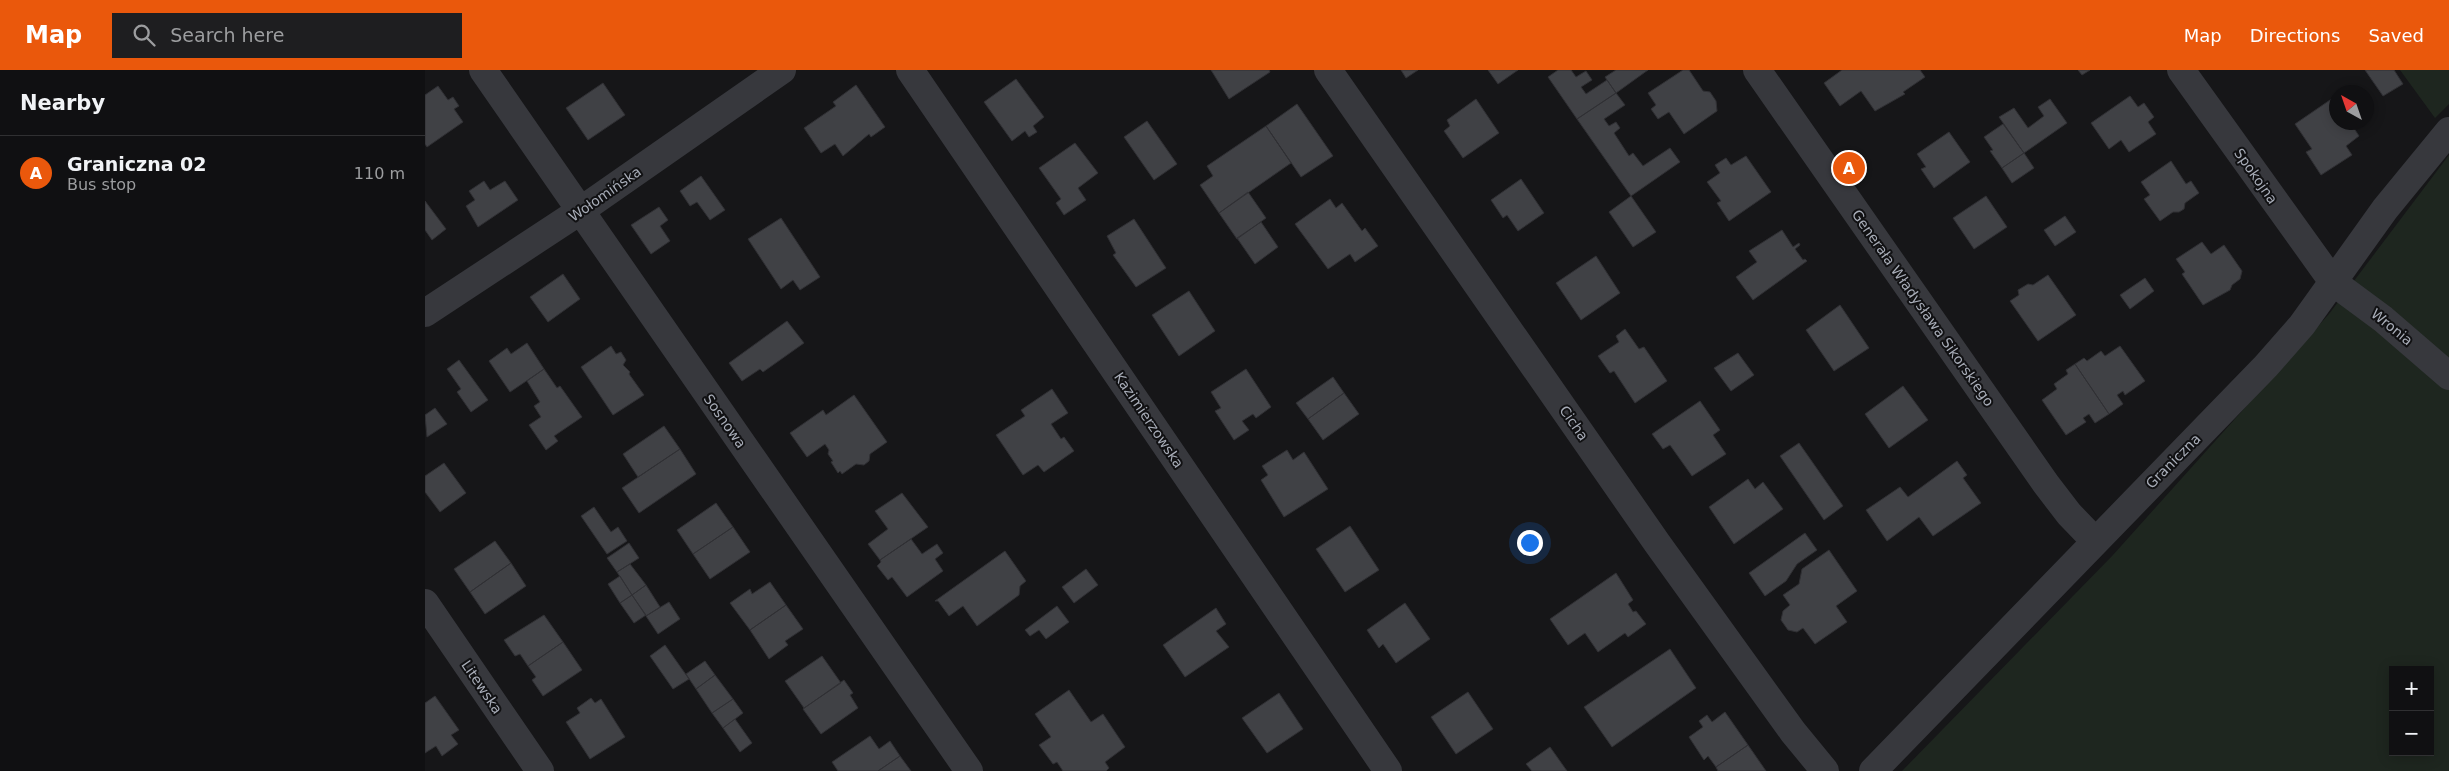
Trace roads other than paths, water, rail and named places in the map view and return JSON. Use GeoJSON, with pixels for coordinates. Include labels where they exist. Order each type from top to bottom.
{"type":"FeatureCollection","features":[{"type":"Feature","properties":{"kind":"street","name":"Sosnowa"},"geometry":{"type":"LineString","coordinates":[[483,70],[969,771]]}},
{"type":"Feature","properties":{"kind":"street","name":"Wołomińska"},"geometry":{"type":"LineString","coordinates":[[425,314],[580,212],[781,70]]}},
{"type":"Feature","properties":{"kind":"street","name":"Kazimierzowska"},"geometry":{"type":"LineString","coordinates":[[910,70],[1388,771]]}},
{"type":"Feature","properties":{"kind":"street","name":"Cicha"},"geometry":{"type":"LineString","coordinates":[[1329,70],[1657,543],[1793,732],[1825,771]]}},
{"type":"Feature","properties":{"kind":"street","name":"Generała Władysława Sikorskiego"},"geometry":{"type":"LineString","coordinates":[[1757,70],[2046,484],[2069,514],[2095,541]]}},
{"type":"Feature","properties":{"kind":"street","name":"Spokojna"},"geometry":{"type":"LineString","coordinates":[[2181,70],[2333,282]]}},
{"type":"Feature","properties":{"kind":"street","name":"Graniczna"},"geometry":{"type":"LineString","coordinates":[[1873,771],[2266,366],[2302,325],[2385,209],[2449,131]]}},
{"type":"Feature","properties":{"kind":"street","name":"Wronia"},"geometry":{"type":"LineString","coordinates":[[2333,282],[2383,319],[2443,368]]}},
{"type":"Feature","properties":{"kind":"street","name":"Litewska"},"geometry":{"type":"LineString","coordinates":[[425,603],[540,771]]}},
{"type":"Feature","properties":{"kind":"place","name":"Graniczna 02"},"geometry":{"type":"Point","coordinates":[1849,168]}}]}
